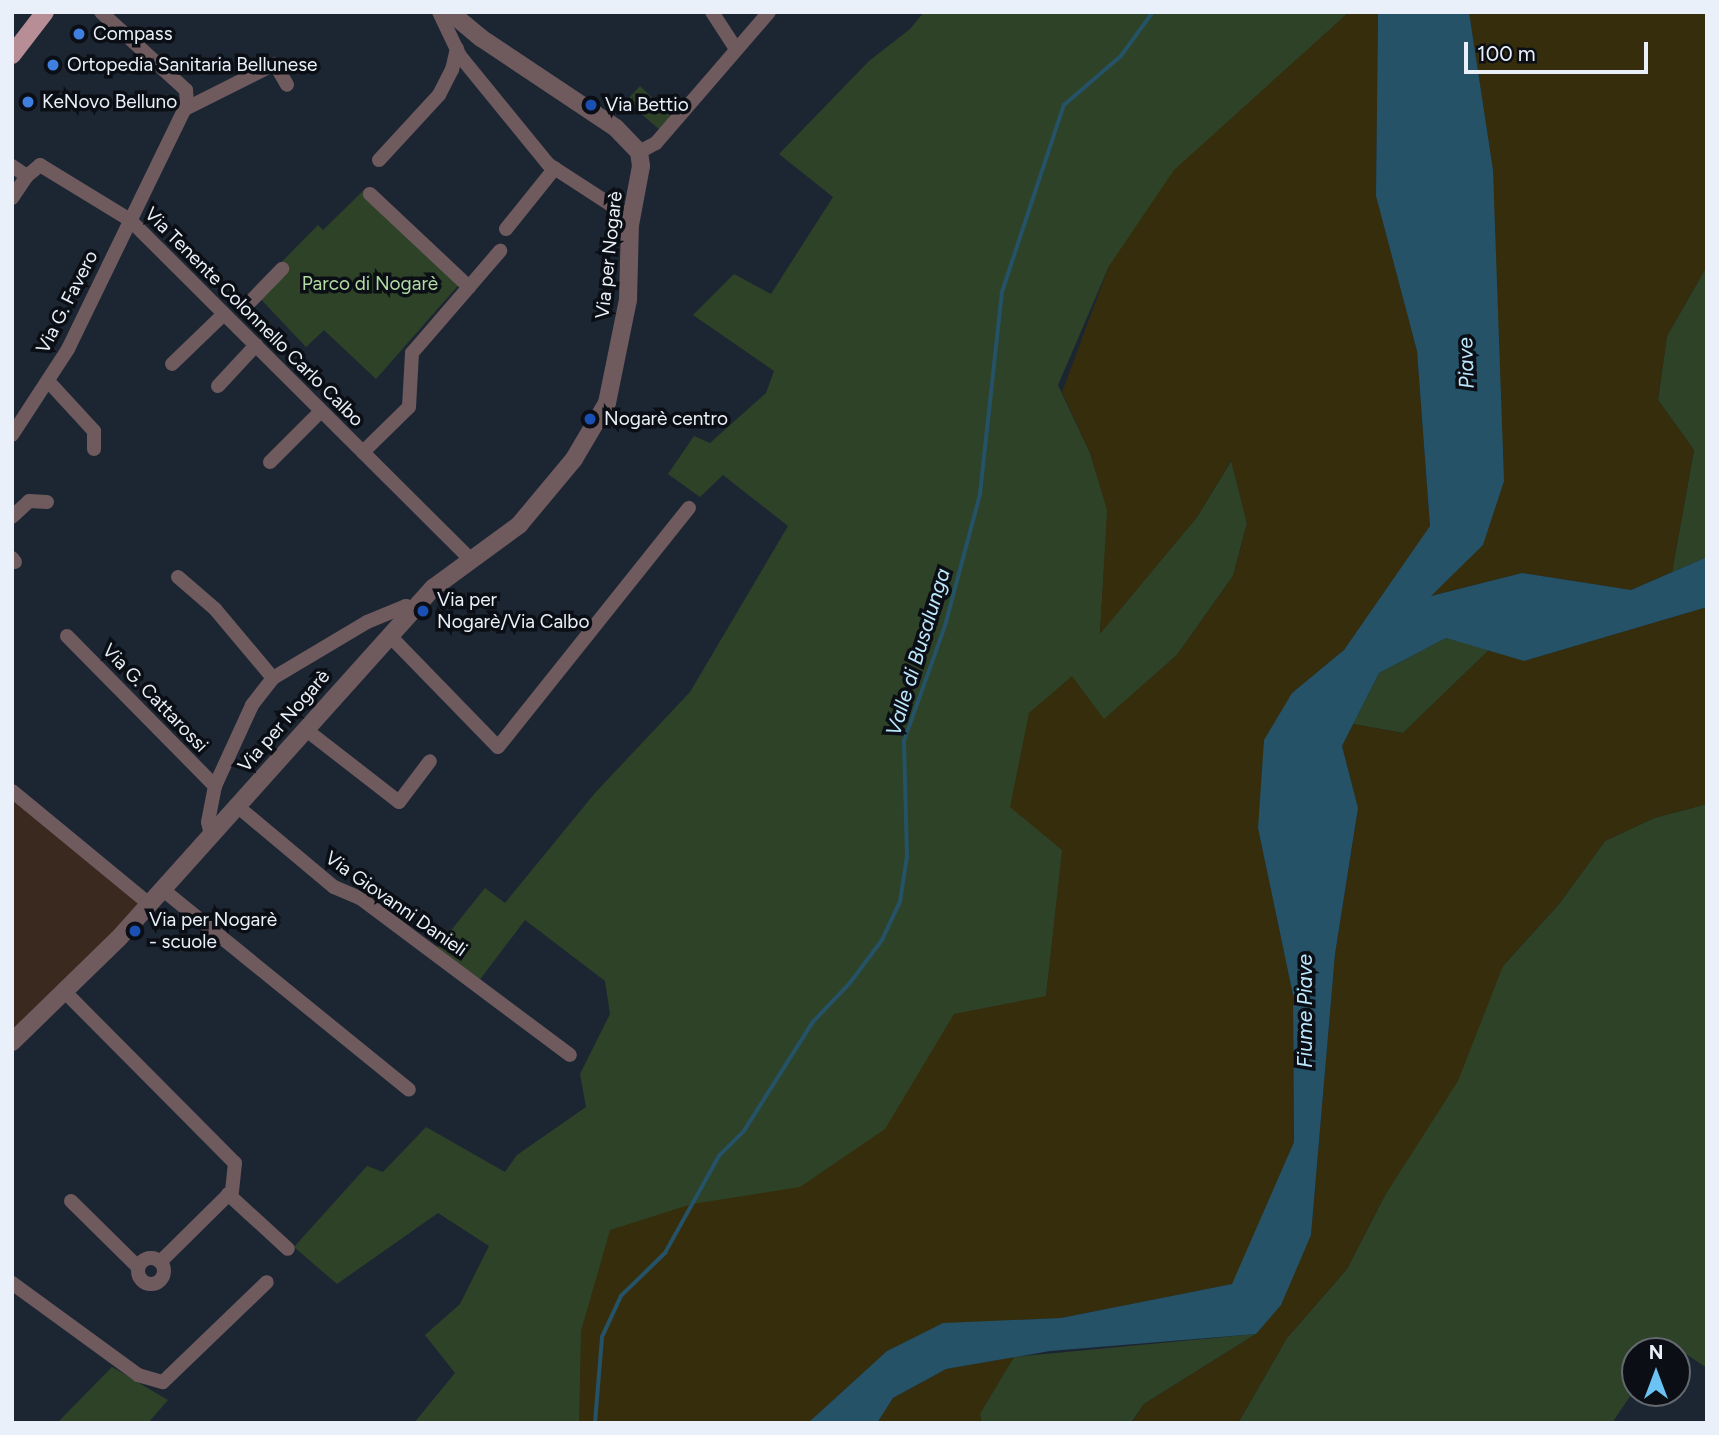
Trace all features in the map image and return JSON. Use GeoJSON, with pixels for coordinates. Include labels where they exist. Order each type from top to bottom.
{"type":"FeatureCollection","features":[{"type":"Feature","properties":{"kind":"main road"},"geometry":{"type":"LineString","coordinates":[[12,55],[46,12]]}},
{"type":"Feature","properties":{"kind":"street"},"geometry":{"type":"LineString","coordinates":[[101,12],[186,90],[185,108],[275,64],[288,85]]}},
{"type":"Feature","properties":{"kind":"street"},"geometry":{"type":"LineString","coordinates":[[439,12],[457,49],[555,168],[631,218]]}},
{"type":"Feature","properties":{"kind":"street"},"geometry":{"type":"LineString","coordinates":[[450,12],[481,38],[616,128],[640,156],[656,143],[769,12]]}},
{"type":"Feature","properties":{"kind":"street"},"geometry":{"type":"LineString","coordinates":[[712,12],[736,49]]}},
{"type":"Feature","properties":{"kind":"street"},"geometry":{"type":"LineString","coordinates":[[379,160],[443,89],[457,49]]}},
{"type":"Feature","properties":{"kind":"street","name":"Via G. Favero"},"geometry":{"type":"LineString","coordinates":[[12,435],[68,349],[185,108]]}},
{"type":"Feature","properties":{"kind":"street","name":"Via per Nogarè"},"geometry":{"type":"LineString","coordinates":[[12,1042],[117,939],[414,608],[471,560],[519,525],[574,459],[607,403],[628,300],[631,218],[640,156]]}},
{"type":"Feature","properties":{"kind":"street","name":"Via Tenente Colonnello Carlo Calbo"},"geometry":{"type":"LineString","coordinates":[[27,176],[40,165],[130,220],[471,560]]}},
{"type":"Feature","properties":{"kind":"street"},"geometry":{"type":"LineString","coordinates":[[12,166],[27,176],[12,198]]}},
{"type":"Feature","properties":{"kind":"street"},"geometry":{"type":"LineString","coordinates":[[506,229],[555,168]]}},
{"type":"Feature","properties":{"kind":"street"},"geometry":{"type":"LineString","coordinates":[[370,194],[468,287]]}},
{"type":"Feature","properties":{"kind":"street","name":"Via Tenente Colonnello Carlo Calbo"},"geometry":{"type":"LineString","coordinates":[[363,452],[409,407],[412,353],[500,251]]}},
{"type":"Feature","properties":{"kind":"street","name":"Via Tenente Colonnello Carlo Calbo"},"geometry":{"type":"LineString","coordinates":[[251,300],[282,269]]}},
{"type":"Feature","properties":{"kind":"street"},"geometry":{"type":"LineString","coordinates":[[172,364],[224,314]]}},
{"type":"Feature","properties":{"kind":"street"},"geometry":{"type":"LineString","coordinates":[[218,386],[256,345]]}},
{"type":"Feature","properties":{"kind":"street"},"geometry":{"type":"LineString","coordinates":[[48,381],[94,431],[94,449]]}},
{"type":"Feature","properties":{"kind":"street"},"geometry":{"type":"LineString","coordinates":[[270,462],[321,411]]}},
{"type":"Feature","properties":{"kind":"street"},"geometry":{"type":"LineString","coordinates":[[12,517],[29,501],[47,502]]}},
{"type":"Feature","properties":{"kind":"street"},"geometry":{"type":"LineString","coordinates":[[389,635],[498,747],[689,508]]}},
{"type":"Feature","properties":{"kind":"street","name":"Via per Nogarè"},"geometry":{"type":"LineString","coordinates":[[177,577],[215,609],[273,678]]}},
{"type":"Feature","properties":{"kind":"street","name":"Via per Nogarè"},"geometry":{"type":"LineString","coordinates":[[211,835],[208,822],[215,786],[252,705],[273,678],[367,622],[406,606],[414,608]]}},
{"type":"Feature","properties":{"kind":"street","name":"Via G. Cattarossi"},"geometry":{"type":"LineString","coordinates":[[67,636],[215,786]]}},
{"type":"Feature","properties":{"kind":"street"},"geometry":{"type":"LineString","coordinates":[[305,729],[399,802],[430,761]]}},
{"type":"Feature","properties":{"kind":"street"},"geometry":{"type":"LineString","coordinates":[[12,791],[149,904]]}},
{"type":"Feature","properties":{"kind":"street","name":"Via Giovanni Danieli"},"geometry":{"type":"LineString","coordinates":[[237,806],[334,887],[360,898],[570,1055]]}},
{"type":"Feature","properties":{"kind":"street"},"geometry":{"type":"LineString","coordinates":[[162,889],[409,1090]]}},
{"type":"Feature","properties":{"kind":"street"},"geometry":{"type":"LineString","coordinates":[[65,992],[235,1163],[228,1194],[160,1262]]}},
{"type":"Feature","properties":{"kind":"street"},"geometry":{"type":"LineString","coordinates":[[228,1194],[288,1249]]}},
{"type":"Feature","properties":{"kind":"street"},"geometry":{"type":"LineString","coordinates":[[71,1201],[138,1267],[141,1280],[154,1284],[163,1275],[160,1262]]}},
{"type":"Feature","properties":{"kind":"street"},"geometry":{"type":"LineString","coordinates":[[138,1267],[147,1258],[160,1262]]}},
{"type":"Feature","properties":{"kind":"street"},"geometry":{"type":"LineString","coordinates":[[12,1283],[138,1375],[163,1382],[267,1282]]}},
{"type":"Feature","properties":{"kind":"shaded area"},"geometry":{"type":"Polygon","coordinates":[[[12,793],[152,906],[12,1044],[12,793]]]}},
{"type":"Feature","properties":{"kind":"green space"},"geometry":{"type":"Polygon","coordinates":[[[924,12],[1349,12],[1297,60],[1109,266],[1058,385],[1090,453],[1108,510],[1100,633],[1197,517],[1232,460],[1247,523],[1233,576],[1177,655],[1104,720],[1063,850],[1046,996],[765,1423],[414,1423],[455,1373],[425,1335],[460,1304],[489,1246],[438,1213],[337,1284],[294,1247],[367,1166],[383,1172],[426,1127],[505,1172],[517,1155],[586,1107],[580,1074],[610,1014],[605,981],[525,920],[478,982],[436,949],[485,888],[505,903],[595,793],[690,692],[788,526],[723,475],[700,497],[668,474],[694,436],[710,443],[766,393],[774,371],[693,315],[734,274],[771,294],[833,197],[779,154],[869,61],[910,29],[924,12]]]}},
{"type":"Feature","properties":{"kind":"green space"},"geometry":{"type":"Polygon","coordinates":[[[640,86],[676,121],[666,135],[626,101],[640,86]]]}},
{"type":"Feature","properties":{"kind":"green space","name":"Parco di Nogarè"},"geometry":{"type":"Polygon","coordinates":[[[364,190],[463,280],[376,379],[324,330],[306,347],[253,291],[318,225],[323,230],[364,190]]]}},
{"type":"Feature","properties":{"kind":"green space"},"geometry":{"type":"Polygon","coordinates":[[[1707,266],[1707,557],[1672,572],[1694,450],[1658,400],[1667,336],[1707,266]]]}},
{"type":"Feature","properties":{"kind":"green space"},"geometry":{"type":"Polygon","coordinates":[[[1446,638],[1489,650],[1403,733],[1353,724],[1379,673],[1446,638]]]}},
{"type":"Feature","properties":{"kind":"green space"},"geometry":{"type":"Polygon","coordinates":[[[1707,804],[1707,1368],[1691,1357],[1691,1337],[1621,1337],[1623,1407],[1612,1423],[1238,1423],[1287,1338],[1347,1269],[1503,966],[1559,904],[1605,841],[1654,818],[1707,804]]]}},
{"type":"Feature","properties":{"kind":"green space"},"geometry":{"type":"Polygon","coordinates":[[[1256,1334],[1144,1404],[1131,1423],[982,1423],[979,1414],[1014,1357],[1256,1334]]]}},
{"type":"Feature","properties":{"kind":"green space"},"geometry":{"type":"Polygon","coordinates":[[[112,1367],[168,1400],[148,1423],[57,1423],[112,1367]]]}},
{"type":"Feature","properties":{"kind":"sand"},"geometry":{"type":"Polygon","coordinates":[[[1349,12],[1378,12],[1376,195],[1417,351],[1430,527],[1344,650],[1292,693],[1258,828],[1293,995],[1294,1142],[1233,1284],[1061,1318],[943,1324],[887,1351],[808,1423],[579,1423],[581,1331],[610,1230],[692,1204],[800,1187],[885,1129],[954,1014],[1046,996],[1062,850],[1010,807],[1029,713],[1072,676],[1104,719],[1177,655],[1233,576],[1247,523],[1231,461],[1197,517],[1100,634],[1107,510],[1090,453],[1062,392],[1109,266],[1174,170],[1349,12]]]}},
{"type":"Feature","properties":{"kind":"sand"},"geometry":{"type":"Polygon","coordinates":[[[1469,12],[1707,12],[1707,266],[1667,336],[1658,400],[1694,450],[1672,572],[1631,590],[1522,573],[1430,596],[1483,545],[1493,170],[1469,12]]]}},
{"type":"Feature","properties":{"kind":"sand"},"geometry":{"type":"Polygon","coordinates":[[[1707,607],[1707,804],[1654,818],[1605,841],[1559,904],[1503,966],[1458,1081],[1384,1197],[1347,1269],[1287,1338],[1238,1423],[1132,1423],[1144,1404],[1256,1334],[1311,1235],[1335,954],[1358,809],[1342,746],[1353,724],[1403,733],[1489,650],[1524,661],[1707,607]]]}},
{"type":"Feature","properties":{"kind":"sand"},"geometry":{"type":"Polygon","coordinates":[[[1014,1357],[980,1414],[982,1423],[877,1423],[893,1398],[946,1369],[1014,1357]]]}},
{"type":"Feature","properties":{"kind":"water"},"geometry":{"type":"Polygon","coordinates":[[[1378,12],[1469,12],[1493,170],[1504,481],[1483,545],[1431,596],[1522,573],[1631,590],[1707,557],[1707,607],[1524,661],[1446,638],[1379,673],[1342,746],[1358,808],[1335,954],[1311,1235],[1281,1305],[1256,1334],[1050,1351],[946,1369],[893,1398],[877,1423],[808,1423],[887,1351],[943,1323],[1061,1318],[1232,1284],[1294,1142],[1293,995],[1258,828],[1264,740],[1292,693],[1344,650],[1430,526],[1417,351],[1376,196],[1378,12]]]}},
{"type":"Feature","properties":{"kind":"waterway","name":"Valle di Busalunga"},"geometry":{"type":"LineString","coordinates":[[595,1423],[602,1337],[621,1296],[665,1253],[719,1156],[744,1131],[813,1022],[850,983],[882,940],[900,902],[907,857],[904,741],[945,626],[980,494],[1002,292],[1064,105],[1121,56],[1153,12]]}},
{"type":"Feature","properties":{"kind":"place","name":"Compass"},"geometry":{"type":"Point","coordinates":[79,34]}},
{"type":"Feature","properties":{"kind":"place","name":"Ortopedia Sanitaria Bellunese"},"geometry":{"type":"Point","coordinates":[53,65]}},
{"type":"Feature","properties":{"kind":"place","name":"KeNovo Belluno"},"geometry":{"type":"Point","coordinates":[28,102]}},
{"type":"Feature","properties":{"kind":"place","name":"Via Bettio"},"geometry":{"type":"Point","coordinates":[591,105]}},
{"type":"Feature","properties":{"kind":"place","name":"Nogarè centro"},"geometry":{"type":"Point","coordinates":[590,419]}},
{"type":"Feature","properties":{"kind":"place","name":"Via per Nogarè/Via Calbo"},"geometry":{"type":"Point","coordinates":[423,611]}},
{"type":"Feature","properties":{"kind":"place","name":"Via per Nogarè - scuole"},"geometry":{"type":"Point","coordinates":[135,931]}},
{"type":"Feature","properties":{"kind":"water label","name":"Piave"},"geometry":{"type":"Point","coordinates":[1466,363]}},
{"type":"Feature","properties":{"kind":"water label","name":"Fiume Piave"},"geometry":{"type":"Point","coordinates":[1305,1011]}}]}
